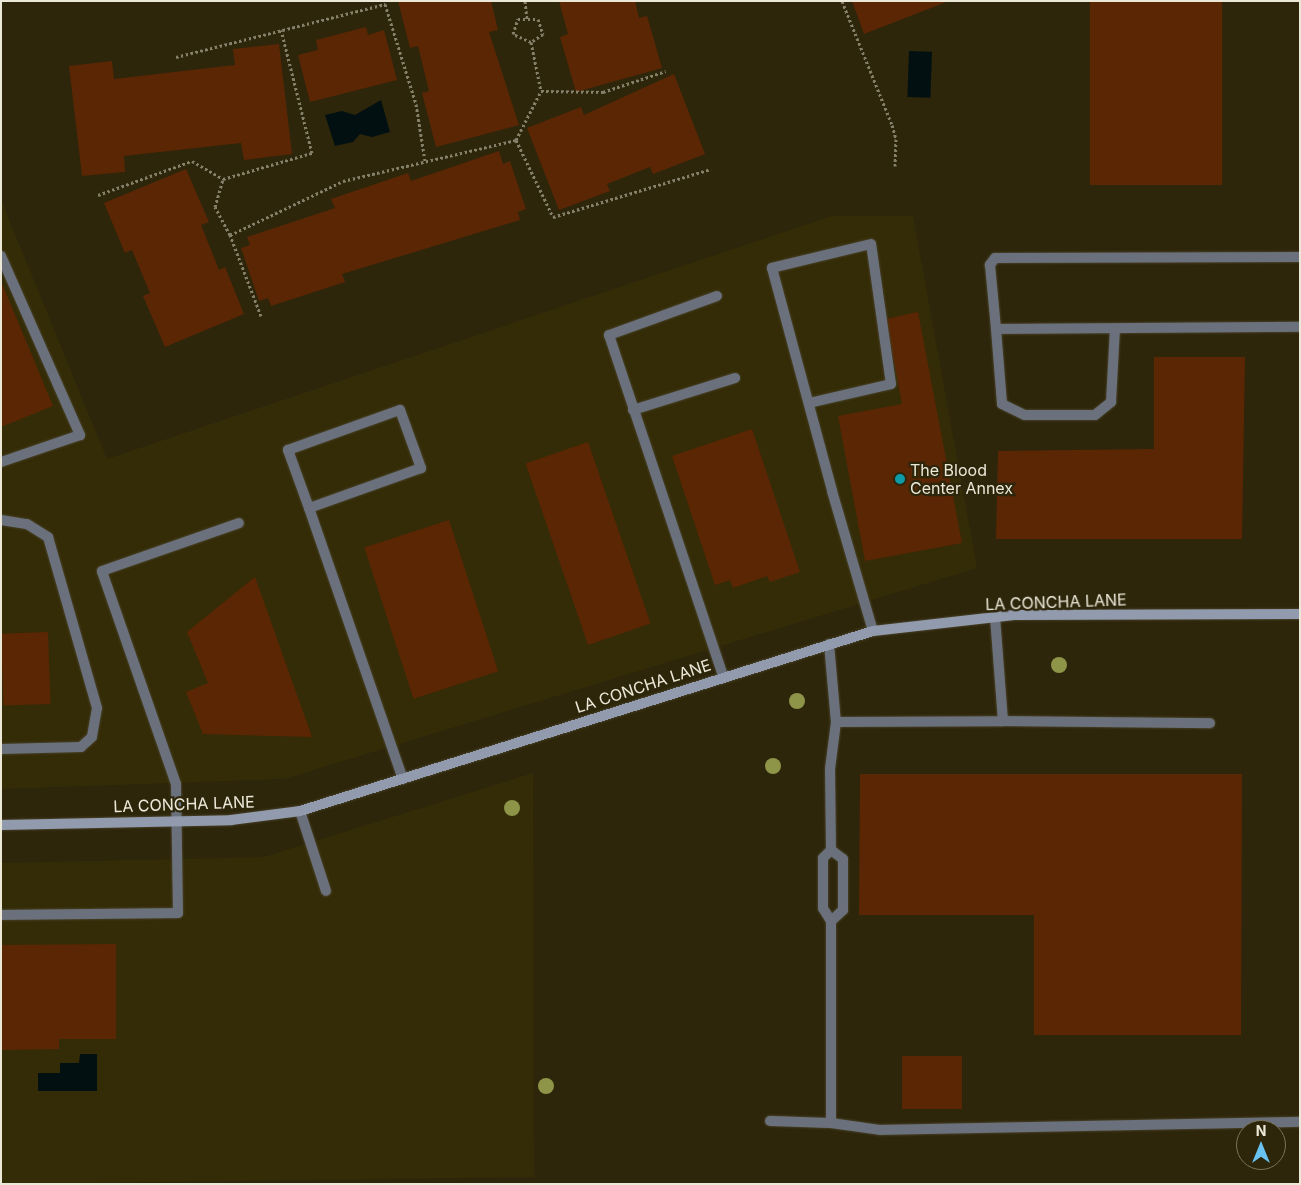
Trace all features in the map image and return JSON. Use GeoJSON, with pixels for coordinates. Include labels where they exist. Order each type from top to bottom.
{"type":"FeatureCollection","features":[{"type":"Feature","properties":{"kind":"street","name":"LA CONCHA LANE"},"geometry":{"type":"LineString","coordinates":[[1,825],[232,820],[300,811],[723,676],[873,631],[995,617],[1300,614]]}},
{"type":"Feature","properties":{"kind":"lane"},"geometry":{"type":"LineString","coordinates":[[809,403],[891,384],[870,244],[772,268],[809,403],[873,631]]}},
{"type":"Feature","properties":{"kind":"lane"},"geometry":{"type":"LineString","coordinates":[[1,256],[80,436],[1,462]]}},
{"type":"Feature","properties":{"kind":"lane"},"geometry":{"type":"LineString","coordinates":[[1115,329],[1111,402],[1096,415],[1025,414],[1002,404],[990,264],[995,258],[1300,257]]}},
{"type":"Feature","properties":{"kind":"lane"},"geometry":{"type":"LineString","coordinates":[[717,296],[609,335],[723,676]]}},
{"type":"Feature","properties":{"kind":"lane"},"geometry":{"type":"LineString","coordinates":[[996,329],[1300,327]]}},
{"type":"Feature","properties":{"kind":"lane"},"geometry":{"type":"LineString","coordinates":[[634,410],[735,378]]}},
{"type":"Feature","properties":{"kind":"lane"},"geometry":{"type":"LineString","coordinates":[[309,508],[421,468],[400,410],[288,450],[403,779]]}},
{"type":"Feature","properties":{"kind":"lane"},"geometry":{"type":"LineString","coordinates":[[1,520],[27,524],[48,537],[96,708],[92,737],[81,747],[1,749]]}},
{"type":"Feature","properties":{"kind":"lane"},"geometry":{"type":"LineString","coordinates":[[1,915],[178,914],[176,784],[102,571],[239,523]]}},
{"type":"Feature","properties":{"kind":"lane"},"geometry":{"type":"LineString","coordinates":[[995,617],[1003,721]]}},
{"type":"Feature","properties":{"kind":"lane"},"geometry":{"type":"LineString","coordinates":[[829,644],[836,722],[830,769],[831,850],[823,858],[822,878],[823,908],[831,921],[831,1122]]}},
{"type":"Feature","properties":{"kind":"lane"},"geometry":{"type":"LineString","coordinates":[[836,722],[1210,723]]}},
{"type":"Feature","properties":{"kind":"lane"},"geometry":{"type":"LineString","coordinates":[[300,811],[326,891]]}},
{"type":"Feature","properties":{"kind":"lane"},"geometry":{"type":"LineString","coordinates":[[831,850],[843,859],[843,910],[831,921]]}},
{"type":"Feature","properties":{"kind":"lane"},"geometry":{"type":"LineString","coordinates":[[770,1121],[831,1122],[880,1130],[1300,1122]]}},
{"type":"Feature","properties":{"kind":"path"},"geometry":{"type":"LineString","coordinates":[[525,1],[527,20]]}},
{"type":"Feature","properties":{"kind":"path"},"geometry":{"type":"LineString","coordinates":[[842,1],[892,126],[896,139],[895,166]]}},
{"type":"Feature","properties":{"kind":"path"},"geometry":{"type":"LineString","coordinates":[[176,57],[385,4],[416,104],[425,162]]}},
{"type":"Feature","properties":{"kind":"path"},"geometry":{"type":"LineString","coordinates":[[538,19],[543,34],[531,42],[514,34],[518,20],[538,19]]}},
{"type":"Feature","properties":{"kind":"path"},"geometry":{"type":"LineString","coordinates":[[98,195],[192,161],[223,179],[312,153],[281,30]]}},
{"type":"Feature","properties":{"kind":"path"},"geometry":{"type":"LineString","coordinates":[[230,235],[343,181],[516,140],[541,91],[531,42]]}},
{"type":"Feature","properties":{"kind":"path"},"geometry":{"type":"LineString","coordinates":[[541,91],[603,92],[666,71]]}},
{"type":"Feature","properties":{"kind":"path"},"geometry":{"type":"LineString","coordinates":[[516,140],[553,217],[711,169]]}},
{"type":"Feature","properties":{"kind":"path"},"geometry":{"type":"LineString","coordinates":[[223,179],[215,207],[230,235],[261,316]]}},
{"type":"Feature","properties":{"kind":"shaded area"},"geometry":{"type":"Polygon","coordinates":[[[909,51],[932,52],[930,98],[907,97],[909,51]]]}},
{"type":"Feature","properties":{"kind":"shaded area"},"geometry":{"type":"Polygon","coordinates":[[[381,100],[390,132],[372,137],[360,134],[353,142],[335,146],[325,115],[342,111],[355,115],[381,100]]]}},
{"type":"Feature","properties":{"kind":"shaded area"},"geometry":{"type":"Polygon","coordinates":[[[1,200],[107,459],[832,216],[913,216],[977,568],[284,779],[1,789],[1,200]]]}},
{"type":"Feature","properties":{"kind":"shaded area"},"geometry":{"type":"Polygon","coordinates":[[[533,773],[534,1177],[1,1184],[1,863],[264,857],[533,773]]]}},
{"type":"Feature","properties":{"kind":"shaded area"},"geometry":{"type":"Polygon","coordinates":[[[80,1054],[97,1054],[97,1091],[38,1091],[38,1073],[60,1073],[60,1063],[79,1063],[80,1054]]]}},
{"type":"Feature","properties":{"kind":"building"},"geometry":{"type":"Polygon","coordinates":[[[398,1],[491,1],[498,30],[489,32],[519,125],[436,147],[422,93],[429,91],[418,46],[410,48],[398,1]]]}},
{"type":"Feature","properties":{"kind":"building"},"geometry":{"type":"Polygon","coordinates":[[[559,1],[635,1],[639,18],[647,16],[662,68],[576,92],[560,37],[568,34],[559,1]]]}},
{"type":"Feature","properties":{"kind":"building"},"geometry":{"type":"Polygon","coordinates":[[[852,1],[949,1],[864,34],[852,1]]]}},
{"type":"Feature","properties":{"kind":"building"},"geometry":{"type":"Polygon","coordinates":[[[1090,1],[1222,1],[1222,185],[1090,185],[1090,1]]]}},
{"type":"Feature","properties":{"kind":"building"},"geometry":{"type":"Polygon","coordinates":[[[366,27],[368,35],[384,30],[397,80],[310,102],[298,55],[318,50],[316,40],[366,27]]]}},
{"type":"Feature","properties":{"kind":"building"},"geometry":{"type":"Polygon","coordinates":[[[279,44],[292,154],[244,160],[241,143],[124,156],[125,172],[82,176],[69,66],[112,61],[114,79],[235,65],[233,49],[279,44]]]}},
{"type":"Feature","properties":{"kind":"building"},"geometry":{"type":"Polygon","coordinates":[[[674,74],[705,154],[653,174],[650,167],[607,184],[610,191],[559,210],[527,128],[581,107],[584,115],[674,74]]]}},
{"type":"Feature","properties":{"kind":"building"},"geometry":{"type":"Polygon","coordinates":[[[499,151],[503,164],[510,161],[526,209],[518,212],[520,220],[342,274],[345,282],[271,306],[268,298],[259,301],[241,248],[250,245],[247,237],[335,208],[331,199],[408,173],[411,181],[499,151]]]}},
{"type":"Feature","properties":{"kind":"building"},"geometry":{"type":"Polygon","coordinates":[[[186,169],[209,222],[201,225],[219,270],[225,267],[244,314],[165,347],[143,296],[150,293],[132,250],[125,253],[104,203],[186,169]]]}},
{"type":"Feature","properties":{"kind":"building"},"geometry":{"type":"Polygon","coordinates":[[[1,281],[53,406],[1,427],[1,281]]]}},
{"type":"Feature","properties":{"kind":"building","name":"The Blood Center Annex"},"geometry":{"type":"Polygon","coordinates":[[[918,312],[962,543],[865,561],[838,416],[902,404],[886,319],[918,312]]]}},
{"type":"Feature","properties":{"kind":"building"},"geometry":{"type":"Polygon","coordinates":[[[1154,357],[1245,357],[1242,539],[996,539],[998,451],[1154,449],[1154,357]]]}},
{"type":"Feature","properties":{"kind":"building"},"geometry":{"type":"Polygon","coordinates":[[[752,429],[800,572],[770,582],[767,576],[733,588],[730,580],[715,585],[672,456],[752,429]]]}},
{"type":"Feature","properties":{"kind":"building"},"geometry":{"type":"Polygon","coordinates":[[[588,442],[651,624],[588,645],[526,463],[588,442]]]}},
{"type":"Feature","properties":{"kind":"building"},"geometry":{"type":"Polygon","coordinates":[[[449,520],[498,671],[413,699],[364,548],[449,520]]]}},
{"type":"Feature","properties":{"kind":"building"},"geometry":{"type":"Polygon","coordinates":[[[255,577],[312,737],[203,734],[186,692],[208,683],[187,632],[255,577]]]}},
{"type":"Feature","properties":{"kind":"building"},"geometry":{"type":"Polygon","coordinates":[[[48,632],[51,704],[4,706],[1,634],[48,632]]]}},
{"type":"Feature","properties":{"kind":"building"},"geometry":{"type":"Polygon","coordinates":[[[860,774],[1242,774],[1241,1035],[1034,1035],[1034,915],[859,915],[860,774]]]}},
{"type":"Feature","properties":{"kind":"building"},"geometry":{"type":"Polygon","coordinates":[[[116,944],[116,1039],[59,1039],[59,1049],[1,1050],[1,945],[116,944]]]}},
{"type":"Feature","properties":{"kind":"building"},"geometry":{"type":"Polygon","coordinates":[[[902,1056],[962,1056],[962,1109],[902,1109],[902,1056]]]}},
{"type":"Feature","properties":{"kind":"place","name":"The Blood Center Annex"},"geometry":{"type":"Point","coordinates":[900,479]}}]}
